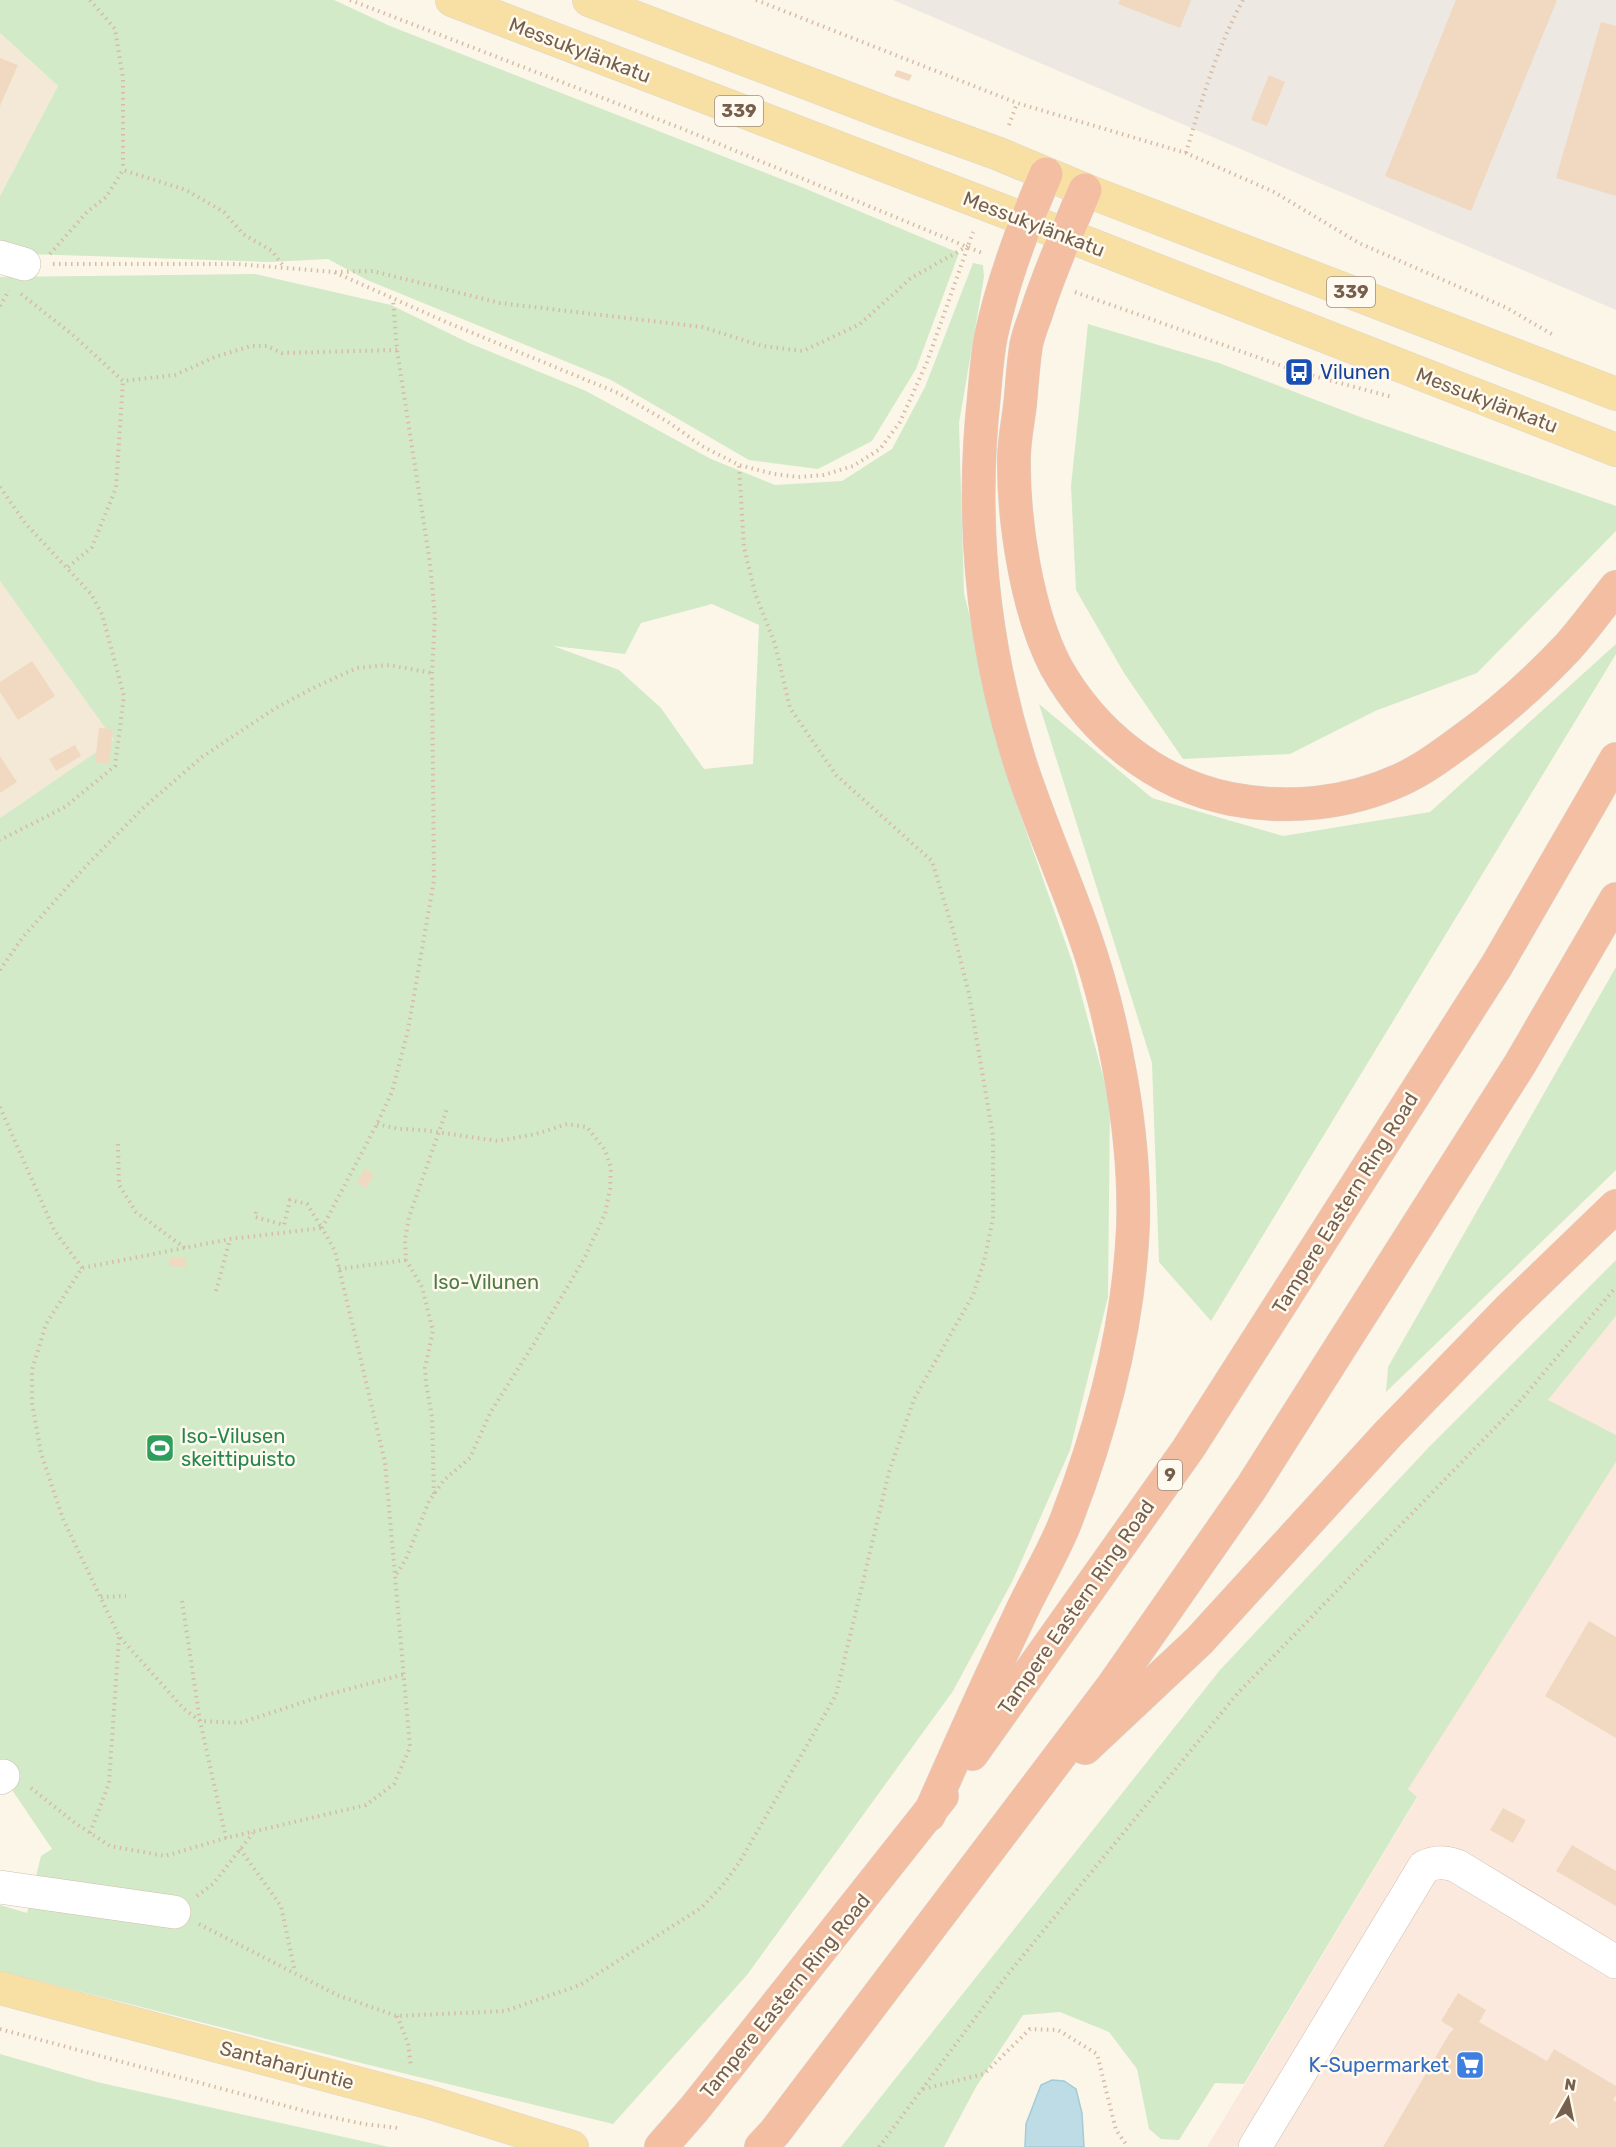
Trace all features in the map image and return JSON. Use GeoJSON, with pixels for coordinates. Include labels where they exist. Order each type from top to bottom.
{"type":"FeatureCollection","features":[{"type":"Feature","properties":{"kind":"highway"},"geometry":{"type":"LineString","coordinates":[[929,1815],[1018,1617],[1066,1521],[1094,1438],[1114,1361],[1127,1297],[1133,1224],[1130,1155],[1107,1008],[1085,935],[1018,757],[1001,695],[988,626],[980,556],[978,499],[982,417],[990,340],[1009,266],[1046,174]]}},
{"type":"Feature","properties":{"kind":"highway"},"geometry":{"type":"LineString","coordinates":[[1085,190],[1046,282],[1026,342],[1014,456],[1016,511],[1024,567],[1035,609],[1055,665],[1078,700],[1105,733],[1140,761],[1178,782],[1211,795],[1247,802],[1288,806],[1326,803],[1365,794],[1401,780],[1436,759],[1513,701],[1568,646],[1616,587]]}},
{"type":"Feature","properties":{"kind":"highway","name":"Tampere Eastern Ring Road"},"geometry":{"type":"LineString","coordinates":[[661,2147],[696,2108],[929,1815],[1188,1449],[1497,965],[1616,759]]}},
{"type":"Feature","properties":{"kind":"highway"},"geometry":{"type":"LineString","coordinates":[[761,2147],[775,2132],[1112,1687],[1251,1488],[1520,1064],[1616,899]]}},
{"type":"Feature","properties":{"kind":"highway"},"geometry":{"type":"LineString","coordinates":[[1024,1805],[1199,1641],[1396,1426],[1508,1310],[1616,1206]]}},
{"type":"Feature","properties":{"kind":"main road","name":"Messukylänkatu"},"geometry":{"type":"LineString","coordinates":[[452,0],[1066,235],[1616,450]]}},
{"type":"Feature","properties":{"kind":"main road","name":"339"},"geometry":{"type":"LineString","coordinates":[[589,0],[999,154],[1085,190],[1616,394]]}},
{"type":"Feature","properties":{"kind":"main road","name":"Santaharjuntie"},"geometry":{"type":"LineString","coordinates":[[0,1988],[428,2102],[572,2147]]}},
{"type":"Feature","properties":{"kind":"lane"},"geometry":{"type":"LineString","coordinates":[[1256,2147],[1417,1875],[1424,1867],[1432,1863],[1444,1862],[1457,1866],[1616,1962]]}},
{"type":"Feature","properties":{"kind":"lane"},"geometry":{"type":"LineString","coordinates":[[0,1887],[174,1912]]}},
{"type":"Feature","properties":{"kind":"path"},"geometry":{"type":"LineString","coordinates":[[21,270],[106,197],[123,170],[123,78],[115,29],[90,0]]}},
{"type":"Feature","properties":{"kind":"path"},"geometry":{"type":"LineString","coordinates":[[350,0],[683,129],[968,246],[1009,266]]}},
{"type":"Feature","properties":{"kind":"path"},"geometry":{"type":"LineString","coordinates":[[756,0],[1017,103],[1186,153],[1274,192],[1359,243],[1507,308],[1560,339]]}},
{"type":"Feature","properties":{"kind":"path"},"geometry":{"type":"LineString","coordinates":[[1186,153],[1204,93],[1227,30],[1243,0]]}},
{"type":"Feature","properties":{"kind":"path"},"geometry":{"type":"LineString","coordinates":[[999,154],[1017,103]]}},
{"type":"Feature","properties":{"kind":"path"},"geometry":{"type":"LineString","coordinates":[[123,170],[186,190],[224,212],[243,234],[272,251],[284,267]]}},
{"type":"Feature","properties":{"kind":"path"},"geometry":{"type":"LineString","coordinates":[[334,273],[393,300],[618,393],[668,422],[702,446],[739,465],[774,474],[798,477],[824,475],[853,465],[880,449],[900,422],[927,362],[982,204]]}},
{"type":"Feature","properties":{"kind":"path"},"geometry":{"type":"LineString","coordinates":[[21,270],[237,264],[334,273],[373,271],[500,303],[702,327],[762,346],[803,351],[860,324],[910,278],[968,246]]}},
{"type":"Feature","properties":{"kind":"path"},"geometry":{"type":"LineString","coordinates":[[21,270],[73,335],[123,381],[175,375],[215,357],[251,346],[267,346],[282,353],[397,350]]}},
{"type":"Feature","properties":{"kind":"path"},"geometry":{"type":"LineString","coordinates":[[1046,282],[1299,372],[1401,400]]}},
{"type":"Feature","properties":{"kind":"path"},"geometry":{"type":"LineString","coordinates":[[322,1228],[392,1092],[408,1030],[434,880],[432,673],[435,617],[430,564],[397,350],[393,300]]}},
{"type":"Feature","properties":{"kind":"path"},"geometry":{"type":"LineString","coordinates":[[68,567],[92,547],[116,488],[123,381]]}},
{"type":"Feature","properties":{"kind":"path"},"geometry":{"type":"LineString","coordinates":[[253,1833],[213,1884],[174,1912],[338,1995],[397,2016],[506,2011],[580,1985],[701,1908],[722,1886],[739,1863],[836,1695],[889,1472],[914,1400],[973,1295],[984,1261],[993,1219],[993,1136],[969,994],[932,861],[836,775],[790,708],[775,644],[755,593],[744,548],[739,465]]}},
{"type":"Feature","properties":{"kind":"path"},"geometry":{"type":"LineString","coordinates":[[0,487],[25,523],[91,594],[102,614],[124,696],[115,766],[65,807],[0,840]]}},
{"type":"Feature","properties":{"kind":"path"},"geometry":{"type":"LineString","coordinates":[[0,970],[23,937],[86,866],[142,809],[202,758],[274,709],[357,668],[389,665],[432,673]]}},
{"type":"Feature","properties":{"kind":"path"},"geometry":{"type":"LineString","coordinates":[[0,1107],[54,1230],[82,1268]]}},
{"type":"Feature","properties":{"kind":"path"},"geometry":{"type":"LineString","coordinates":[[434,1494],[432,1417],[425,1368],[433,1331],[422,1287],[406,1260],[405,1240],[410,1217],[447,1109]]}},
{"type":"Feature","properties":{"kind":"path"},"geometry":{"type":"LineString","coordinates":[[377,1124],[399,1129],[498,1141],[536,1134],[567,1124],[587,1127],[605,1150],[611,1168],[605,1215],[585,1257],[490,1413],[470,1458],[444,1480],[429,1501],[406,1559],[396,1575]]}},
{"type":"Feature","properties":{"kind":"path"},"geometry":{"type":"LineString","coordinates":[[118,1144],[119,1185],[136,1212],[185,1248]]}},
{"type":"Feature","properties":{"kind":"path"},"geometry":{"type":"LineString","coordinates":[[1,1777],[27,1784],[110,1846],[165,1856],[226,1838],[366,1805],[394,1784],[410,1747],[384,1462],[335,1251],[307,1204],[290,1200],[284,1225],[255,1217],[256,1212]]}},
{"type":"Feature","properties":{"kind":"path"},"geometry":{"type":"LineString","coordinates":[[322,1228],[230,1239],[82,1268],[46,1323],[32,1370],[33,1403],[41,1453],[63,1519],[119,1636],[183,1707],[200,1721],[240,1723],[319,1697],[405,1674]]}},
{"type":"Feature","properties":{"kind":"path"},"geometry":{"type":"LineString","coordinates":[[216,1291],[230,1239]]}},
{"type":"Feature","properties":{"kind":"path"},"geometry":{"type":"LineString","coordinates":[[339,1269],[406,1260]]}},
{"type":"Feature","properties":{"kind":"path"},"geometry":{"type":"LineString","coordinates":[[879,2147],[1008,1974],[1237,1694],[1515,1407],[1616,1287]]}},
{"type":"Feature","properties":{"kind":"path"},"geometry":{"type":"LineString","coordinates":[[101,1597],[126,1596]]}},
{"type":"Feature","properties":{"kind":"path"},"geometry":{"type":"LineString","coordinates":[[182,1601],[200,1721],[226,1838]]}},
{"type":"Feature","properties":{"kind":"path"},"geometry":{"type":"LineString","coordinates":[[90,1833],[109,1782],[119,1636]]}},
{"type":"Feature","properties":{"kind":"path"},"geometry":{"type":"LineString","coordinates":[[240,1849],[281,1906],[295,1973]]}},
{"type":"Feature","properties":{"kind":"path"},"geometry":{"type":"LineString","coordinates":[[397,2016],[408,2043],[411,2068],[428,2102]]}},
{"type":"Feature","properties":{"kind":"path"},"geometry":{"type":"LineString","coordinates":[[0,2029],[312,2113],[364,2124],[407,2128]]}},
{"type":"Feature","properties":{"kind":"path"},"geometry":{"type":"LineString","coordinates":[[923,2089],[984,2074],[1030,2030],[1058,2030],[1097,2054],[1116,2130],[1128,2147]]}},
{"type":"Feature","properties":{"kind":"shaded area"},"geometry":{"type":"Polygon","coordinates":[[[893,0],[1616,0],[1616,310],[893,0]]]}},
{"type":"Feature","properties":{"kind":"shaded area"},"geometry":{"type":"Polygon","coordinates":[[[0,33],[58,86],[0,196],[0,33]]]}},
{"type":"Feature","properties":{"kind":"shaded area"},"geometry":{"type":"Polygon","coordinates":[[[0,581],[115,740],[0,818],[0,581]]]}},
{"type":"Feature","properties":{"kind":"shaded area"},"geometry":{"type":"Polygon","coordinates":[[[1616,1316],[1616,1435],[1547,1401],[1616,1316]]]}},
{"type":"Feature","properties":{"kind":"shaded area"},"geometry":{"type":"Polygon","coordinates":[[[1616,1462],[1616,2147],[1207,2147],[1417,1798],[1407,1789],[1616,1462]]]}},
{"type":"Feature","properties":{"kind":"green space"},"geometry":{"type":"Polygon","coordinates":[[[0,0],[334,0],[390,26],[799,186],[959,253],[916,369],[872,441],[818,469],[749,460],[611,380],[367,280],[328,259],[271,262],[29,254],[0,240],[0,196],[58,86],[0,33],[0,0]]]}},
{"type":"Feature","properties":{"kind":"green space","name":"Iso-Vilunen"},"geometry":{"type":"Polygon","coordinates":[[[973,263],[983,265],[984,277],[959,423],[964,593],[1013,794],[1073,964],[1110,1102],[1108,1297],[1070,1450],[1013,1580],[953,1691],[747,1975],[613,2124],[365,2064],[0,1971],[0,1905],[27,1913],[41,1856],[52,1849],[0,1772],[0,818],[114,740],[0,581],[0,277],[255,274],[391,305],[469,343],[586,391],[711,459],[775,485],[842,481],[892,449],[925,387],[973,263]],[[712,604],[641,623],[625,654],[553,646],[619,670],[661,708],[704,769],[753,764],[759,625],[712,604]]]}},
{"type":"Feature","properties":{"kind":"green space"},"geometry":{"type":"Polygon","coordinates":[[[1088,324],[1219,363],[1363,418],[1616,506],[1616,531],[1477,673],[1375,711],[1290,754],[1183,759],[1124,673],[1076,590],[1071,486],[1088,324]]]}},
{"type":"Feature","properties":{"kind":"green space"},"geometry":{"type":"Polygon","coordinates":[[[1616,644],[1616,654],[1211,1321],[1159,1262],[1152,1063],[1039,704],[1152,798],[1283,836],[1430,812],[1616,644]]]}},
{"type":"Feature","properties":{"kind":"green space"},"geometry":{"type":"Polygon","coordinates":[[[1616,967],[1616,1170],[1386,1392],[1388,1367],[1616,967]]]}},
{"type":"Feature","properties":{"kind":"green space"},"geometry":{"type":"Polygon","coordinates":[[[1616,1260],[1616,1316],[1548,1400],[1616,1435],[1616,1462],[1408,1789],[1417,1797],[1244,2084],[1215,2083],[1179,2140],[1161,2139],[1149,2129],[1137,2069],[1109,2032],[1060,2012],[1023,2015],[976,2087],[944,2147],[841,2147],[1220,1670],[1429,1447],[1616,1260]]]}},
{"type":"Feature","properties":{"kind":"green space"},"geometry":{"type":"Polygon","coordinates":[[[0,2054],[97,2082],[389,2147],[0,2147],[0,2054]]]}},
{"type":"Feature","properties":{"kind":"water"},"geometry":{"type":"Polygon","coordinates":[[[1052,2080],[1064,2081],[1076,2089],[1082,2113],[1084,2147],[1025,2147],[1026,2124],[1041,2085],[1052,2080]]]}},
{"type":"Feature","properties":{"kind":"building"},"geometry":{"type":"Polygon","coordinates":[[[1120,0],[1191,0],[1180,28],[1118,4],[1120,0]]]}},
{"type":"Feature","properties":{"kind":"building"},"geometry":{"type":"Polygon","coordinates":[[[1456,0],[1557,0],[1471,211],[1385,176],[1456,0]]]}},
{"type":"Feature","properties":{"kind":"building"},"geometry":{"type":"Polygon","coordinates":[[[1601,22],[1616,26],[1616,196],[1556,178],[1601,22]]]}},
{"type":"Feature","properties":{"kind":"building"},"geometry":{"type":"Polygon","coordinates":[[[0,58],[18,65],[0,106],[0,58]]]}},
{"type":"Feature","properties":{"kind":"building"},"geometry":{"type":"Polygon","coordinates":[[[897,70],[912,75],[909,81],[894,76],[897,70]]]}},
{"type":"Feature","properties":{"kind":"building"},"geometry":{"type":"Polygon","coordinates":[[[1269,75],[1285,82],[1267,126],[1251,120],[1269,75]]]}},
{"type":"Feature","properties":{"kind":"building"},"geometry":{"type":"Polygon","coordinates":[[[32,661],[55,696],[18,720],[0,692],[0,682],[32,661]]]}},
{"type":"Feature","properties":{"kind":"building"},"geometry":{"type":"Polygon","coordinates":[[[99,728],[113,729],[109,764],[95,762],[99,728]]]}},
{"type":"Feature","properties":{"kind":"building"},"geometry":{"type":"Polygon","coordinates":[[[75,745],[81,756],[56,771],[49,759],[75,745]]]}},
{"type":"Feature","properties":{"kind":"building"},"geometry":{"type":"Polygon","coordinates":[[[0,756],[17,782],[0,793],[0,756]]]}},
{"type":"Feature","properties":{"kind":"building"},"geometry":{"type":"Polygon","coordinates":[[[365,1169],[374,1174],[366,1188],[357,1183],[365,1169]]]}},
{"type":"Feature","properties":{"kind":"building"},"geometry":{"type":"Polygon","coordinates":[[[170,1257],[186,1258],[186,1267],[169,1266],[170,1257]]]}},
{"type":"Feature","properties":{"kind":"building"},"geometry":{"type":"Polygon","coordinates":[[[1589,1621],[1616,1637],[1616,1738],[1545,1696],[1589,1621]]]}},
{"type":"Feature","properties":{"kind":"building"},"geometry":{"type":"Polygon","coordinates":[[[1503,1808],[1526,1820],[1513,1843],[1490,1830],[1503,1808]]]}},
{"type":"Feature","properties":{"kind":"building"},"geometry":{"type":"Polygon","coordinates":[[[1572,1845],[1616,1871],[1616,1906],[1556,1871],[1572,1845]]]}},
{"type":"Feature","properties":{"kind":"building"},"geometry":{"type":"Polygon","coordinates":[[[1458,1993],[1486,2010],[1479,2022],[1547,2061],[1554,2049],[1616,2086],[1616,2095],[1613,2100],[1616,2102],[1616,2147],[1383,2147],[1454,2029],[1441,2021],[1458,1993]]]}},
{"type":"Feature","properties":{"kind":"place","name":"Vilunen"},"geometry":{"type":"Point","coordinates":[1299,372]}},
{"type":"Feature","properties":{"kind":"place","name":"Iso-Vilusen skeittipuisto"},"geometry":{"type":"Point","coordinates":[160,1448]}},
{"type":"Feature","properties":{"kind":"place","name":"K-Supermarket"},"geometry":{"type":"Point","coordinates":[1470,2065]}}]}
